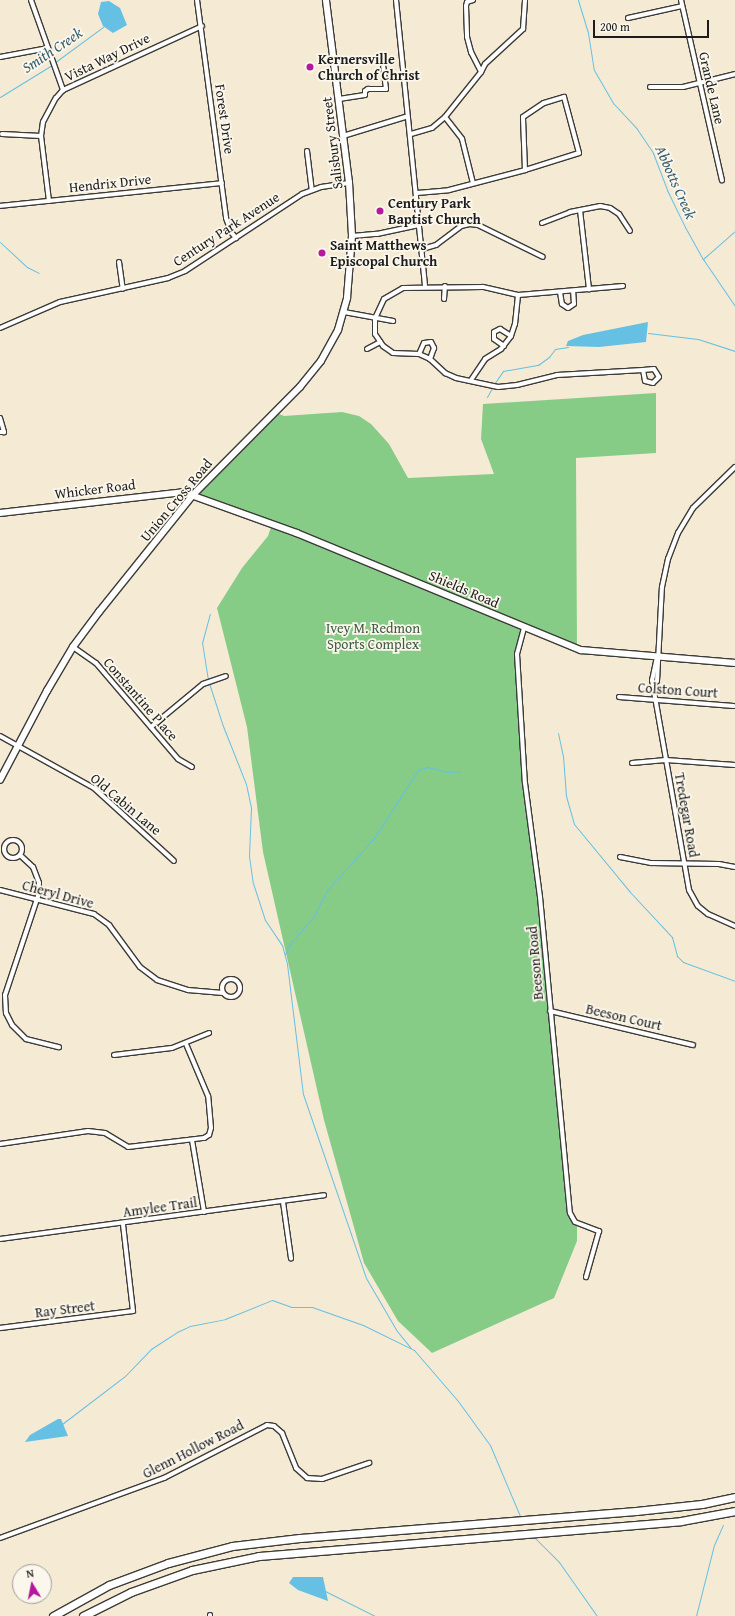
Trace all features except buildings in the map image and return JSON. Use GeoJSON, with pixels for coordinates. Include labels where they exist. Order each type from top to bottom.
{"type":"FeatureCollection","features":[{"type":"Feature","properties":{"kind":"highway"},"geometry":{"type":"LineString","coordinates":[[53,1616],[117,1583],[168,1563],[232,1546],[300,1538],[636,1511],[702,1504],[735,1497]]}},
{"type":"Feature","properties":{"kind":"highway"},"geometry":{"type":"LineString","coordinates":[[82,1616],[131,1592],[192,1570],[258,1556],[681,1521],[735,1511]]}},
{"type":"Feature","properties":{"kind":"main road","name":"Salisbury Street"},"geometry":{"type":"LineString","coordinates":[[326,0],[349,183],[352,236]]}},
{"type":"Feature","properties":{"kind":"main road","name":"Union Cross Road"},"geometry":{"type":"LineString","coordinates":[[0,780],[73,647],[193,495],[304,382],[331,346],[344,312],[352,236]]}},
{"type":"Feature","properties":{"kind":"main road","name":"Whicker Road"},"geometry":{"type":"LineString","coordinates":[[0,513],[167,492],[193,495]]}},
{"type":"Feature","properties":{"kind":"main road","name":"Shields Road"},"geometry":{"type":"LineString","coordinates":[[193,495],[298,533],[524,628],[582,650],[735,663]]}},
{"type":"Feature","properties":{"kind":"street"},"geometry":{"type":"LineString","coordinates":[[31,0],[64,90]]}},
{"type":"Feature","properties":{"kind":"street","name":"Forest Drive"},"geometry":{"type":"LineString","coordinates":[[197,0],[202,26],[227,224],[236,238]]}},
{"type":"Feature","properties":{"kind":"street"},"geometry":{"type":"LineString","coordinates":[[396,0],[417,193],[425,286]]}},
{"type":"Feature","properties":{"kind":"street"},"geometry":{"type":"LineString","coordinates":[[473,0],[467,2],[466,6],[467,37],[470,52],[481,72]]}},
{"type":"Feature","properties":{"kind":"street"},"geometry":{"type":"LineString","coordinates":[[411,134],[432,128],[445,117],[481,72],[485,64],[521,32],[524,24],[525,0]]}},
{"type":"Feature","properties":{"kind":"street","name":"Grande Lane"},"geometry":{"type":"LineString","coordinates":[[681,0],[722,180]]}},
{"type":"Feature","properties":{"kind":"street"},"geometry":{"type":"LineString","coordinates":[[628,18],[682,6]]}},
{"type":"Feature","properties":{"kind":"street","name":"Vista Way Drive"},"geometry":{"type":"LineString","coordinates":[[49,201],[41,136],[49,109],[64,90],[202,26]]}},
{"type":"Feature","properties":{"kind":"street"},"geometry":{"type":"LineString","coordinates":[[0,57],[48,48]]}},
{"type":"Feature","properties":{"kind":"street"},"geometry":{"type":"LineString","coordinates":[[339,99],[365,95],[365,91],[368,89],[386,89],[383,66]]}},
{"type":"Feature","properties":{"kind":"street"},"geometry":{"type":"LineString","coordinates":[[650,87],[682,87],[735,74]]}},
{"type":"Feature","properties":{"kind":"street"},"geometry":{"type":"LineString","coordinates":[[417,193],[448,190],[473,184],[525,170],[579,153],[564,97],[544,103],[523,117],[525,170]]}},
{"type":"Feature","properties":{"kind":"street"},"geometry":{"type":"LineString","coordinates":[[343,136],[404,117]]}},
{"type":"Feature","properties":{"kind":"street"},"geometry":{"type":"LineString","coordinates":[[445,117],[462,139],[473,184]]}},
{"type":"Feature","properties":{"kind":"street"},"geometry":{"type":"LineString","coordinates":[[2,134],[41,136]]}},
{"type":"Feature","properties":{"kind":"street"},"geometry":{"type":"LineString","coordinates":[[306,151],[312,190]]}},
{"type":"Feature","properties":{"kind":"street","name":"Hendrix Drive"},"geometry":{"type":"LineString","coordinates":[[0,206],[222,183]]}},
{"type":"Feature","properties":{"kind":"street","name":"Century Park Avenue"},"geometry":{"type":"LineString","coordinates":[[0,328],[52,304],[174,276],[312,190],[349,183]]}},
{"type":"Feature","properties":{"kind":"street"},"geometry":{"type":"LineString","coordinates":[[542,223],[580,210],[600,206],[610,208],[619,214],[630,231]]}},
{"type":"Feature","properties":{"kind":"street"},"geometry":{"type":"LineString","coordinates":[[580,210],[589,289]]}},
{"type":"Feature","properties":{"kind":"street"},"geometry":{"type":"LineString","coordinates":[[422,249],[436,245],[461,226],[470,224],[478,226],[543,257]]}},
{"type":"Feature","properties":{"kind":"street"},"geometry":{"type":"LineString","coordinates":[[352,236],[377,234],[419,225]]}},
{"type":"Feature","properties":{"kind":"street"},"geometry":{"type":"LineString","coordinates":[[119,262],[122,289]]}},
{"type":"Feature","properties":{"kind":"street"},"geometry":{"type":"LineString","coordinates":[[623,286],[518,295],[483,287],[425,286],[403,288],[388,294],[375,318],[375,334],[380,342],[393,353],[419,354],[430,359],[451,376],[506,387],[557,375],[643,370]]}},
{"type":"Feature","properties":{"kind":"street"},"geometry":{"type":"LineString","coordinates":[[444,299],[445,286]]}},
{"type":"Feature","properties":{"kind":"street"},"geometry":{"type":"LineString","coordinates":[[560,292],[562,304],[568,308],[574,304],[573,291]]}},
{"type":"Feature","properties":{"kind":"street"},"geometry":{"type":"LineString","coordinates":[[471,380],[485,359],[504,346],[512,336],[515,324],[518,295]]}},
{"type":"Feature","properties":{"kind":"street"},"geometry":{"type":"LineString","coordinates":[[344,312],[393,321]]}},
{"type":"Feature","properties":{"kind":"street"},"geometry":{"type":"LineString","coordinates":[[504,346],[494,339],[494,332],[500,329],[512,336]]}},
{"type":"Feature","properties":{"kind":"street"},"geometry":{"type":"LineString","coordinates":[[367,349],[380,342]]}},
{"type":"Feature","properties":{"kind":"street"},"geometry":{"type":"LineString","coordinates":[[419,354],[424,343],[431,342],[434,348],[430,359]]}},
{"type":"Feature","properties":{"kind":"street"},"geometry":{"type":"LineString","coordinates":[[0,418],[4,432],[0,432]]}},
{"type":"Feature","properties":{"kind":"street","name":"Tredegar Road"},"geometry":{"type":"LineString","coordinates":[[735,467],[693,508],[678,533],[668,559],[662,587],[657,657],[657,681],[654,684],[689,890],[698,906],[714,918],[735,926]]}},
{"type":"Feature","properties":{"kind":"street","name":"Beeson Road"},"geometry":{"type":"LineString","coordinates":[[524,628],[517,654],[525,784],[540,897],[570,1213],[575,1222],[599,1231],[586,1277]]}},
{"type":"Feature","properties":{"kind":"street","name":"Constantine Place"},"geometry":{"type":"LineString","coordinates":[[73,647],[96,662],[178,759],[192,767]]}},
{"type":"Feature","properties":{"kind":"street"},"geometry":{"type":"LineString","coordinates":[[151,727],[203,684],[226,676]]}},
{"type":"Feature","properties":{"kind":"street","name":"Colston Court"},"geometry":{"type":"LineString","coordinates":[[620,697],[734,706]]}},
{"type":"Feature","properties":{"kind":"street","name":"Old Cabin Lane"},"geometry":{"type":"LineString","coordinates":[[0,736],[94,788],[174,861]]}},
{"type":"Feature","properties":{"kind":"street"},"geometry":{"type":"LineString","coordinates":[[632,763],[666,760],[735,765]]}},
{"type":"Feature","properties":{"kind":"street"},"geometry":{"type":"LineString","coordinates":[[12,840],[18,841],[23,849],[20,855],[15,858],[7,856],[4,851],[6,842],[12,840]]}},
{"type":"Feature","properties":{"kind":"street"},"geometry":{"type":"LineString","coordinates":[[20,855],[29,861],[37,874],[39,883],[37,899],[5,995],[5,1006],[12,1026],[22,1036],[38,1043],[59,1047]]}},
{"type":"Feature","properties":{"kind":"street"},"geometry":{"type":"LineString","coordinates":[[620,857],[644,862],[735,867]]}},
{"type":"Feature","properties":{"kind":"street","name":"Cheryl Drive"},"geometry":{"type":"LineString","coordinates":[[0,890],[94,914],[108,925],[140,968],[157,980],[188,990],[223,993]]}},
{"type":"Feature","properties":{"kind":"street"},"geometry":{"type":"LineString","coordinates":[[234,979],[239,983],[241,989],[236,996],[230,998],[223,993],[223,984],[227,980],[234,979]]}},
{"type":"Feature","properties":{"kind":"street","name":"Beeson Court"},"geometry":{"type":"LineString","coordinates":[[550,1011],[692,1045]]}},
{"type":"Feature","properties":{"kind":"street"},"geometry":{"type":"LineString","coordinates":[[114,1055],[186,1044],[209,1033]]}},
{"type":"Feature","properties":{"kind":"street"},"geometry":{"type":"LineString","coordinates":[[0,1144],[88,1131],[105,1133],[128,1147],[192,1140],[209,1135],[210,1117],[204,1086],[186,1044]]}},
{"type":"Feature","properties":{"kind":"street"},"geometry":{"type":"LineString","coordinates":[[192,1140],[204,1212]]}},
{"type":"Feature","properties":{"kind":"street","name":"Amylee Trail"},"geometry":{"type":"LineString","coordinates":[[0,1239],[123,1224],[324,1195]]}},
{"type":"Feature","properties":{"kind":"street"},"geometry":{"type":"LineString","coordinates":[[283,1202],[291,1258]]}},
{"type":"Feature","properties":{"kind":"street","name":"Ray Street"},"geometry":{"type":"LineString","coordinates":[[0,1328],[133,1311],[123,1224]]}},
{"type":"Feature","properties":{"kind":"street","name":"Glenn Hollow Road"},"geometry":{"type":"LineString","coordinates":[[0,1538],[164,1478],[267,1425],[274,1426],[282,1433],[296,1468],[307,1478],[322,1479],[369,1463]]}},
{"type":"Feature","properties":{"kind":"green space","name":"Ivey M. Redmon Sports Complex"},"geometry":{"type":"Polygon","coordinates":[[[656,393],[656,453],[576,458],[577,648],[524,628],[517,654],[525,783],[540,897],[570,1213],[577,1223],[577,1241],[554,1298],[432,1353],[398,1321],[364,1263],[324,1120],[263,852],[247,727],[217,608],[242,568],[268,536],[272,524],[193,495],[274,412],[284,416],[342,412],[359,416],[371,424],[389,444],[408,478],[494,474],[481,439],[483,404],[656,393]]]}},
{"type":"Feature","properties":{"kind":"water"},"geometry":{"type":"Polygon","coordinates":[[[109,1],[120,8],[127,25],[113,33],[103,26],[98,14],[101,2],[109,1]]]}},
{"type":"Feature","properties":{"kind":"water"},"geometry":{"type":"Polygon","coordinates":[[[648,322],[646,342],[599,347],[566,346],[568,341],[583,335],[648,322]]]}},
{"type":"Feature","properties":{"kind":"water"},"geometry":{"type":"Polygon","coordinates":[[[58,1419],[61,1419],[68,1436],[25,1442],[30,1435],[58,1419]]]}},
{"type":"Feature","properties":{"kind":"water"},"geometry":{"type":"Polygon","coordinates":[[[293,1577],[323,1577],[328,1601],[298,1590],[289,1583],[293,1577]]]}},
{"type":"Feature","properties":{"kind":"waterway","name":"Abbotts Creek"},"geometry":{"type":"LineString","coordinates":[[578,0],[588,33],[594,70],[614,104],[637,129],[653,153],[667,190],[685,227],[703,259],[735,306]]}},
{"type":"Feature","properties":{"kind":"waterway","name":"Smith Creek"},"geometry":{"type":"LineString","coordinates":[[54,63],[103,27]]}},
{"type":"Feature","properties":{"kind":"waterway","name":"Smith Creek"},"geometry":{"type":"LineString","coordinates":[[0,97],[52,65]]}},
{"type":"Feature","properties":{"kind":"waterway"},"geometry":{"type":"LineString","coordinates":[[703,259],[735,231]]}},
{"type":"Feature","properties":{"kind":"waterway"},"geometry":{"type":"LineString","coordinates":[[0,242],[27,267],[39,273]]}},
{"type":"Feature","properties":{"kind":"waterway"},"geometry":{"type":"LineString","coordinates":[[648,333],[698,339],[735,351]]}},
{"type":"Feature","properties":{"kind":"waterway"},"geometry":{"type":"LineString","coordinates":[[494,384],[503,371],[538,365],[549,357],[555,349],[568,347]]}},
{"type":"Feature","properties":{"kind":"waterway"},"geometry":{"type":"LineString","coordinates":[[487,397],[492,388]]}},
{"type":"Feature","properties":{"kind":"waterway"},"geometry":{"type":"LineString","coordinates":[[208,680],[202,643],[210,614]]}},
{"type":"Feature","properties":{"kind":"waterway"},"geometry":{"type":"LineString","coordinates":[[209,683],[223,726],[246,784],[251,808],[249,856],[253,883],[265,920],[282,945],[287,964],[303,1094],[366,1278],[397,1331],[411,1348]]}},
{"type":"Feature","properties":{"kind":"waterway"},"geometry":{"type":"LineString","coordinates":[[558,733],[563,756],[566,796],[574,824],[630,892],[672,937],[677,956],[683,962],[735,981]]}},
{"type":"Feature","properties":{"kind":"waterway"},"geometry":{"type":"LineString","coordinates":[[285,954],[292,941],[313,918],[328,889],[374,838],[418,770],[427,767],[447,772],[461,771]]}},
{"type":"Feature","properties":{"kind":"waterway"},"geometry":{"type":"LineString","coordinates":[[62,1424],[125,1376],[151,1349],[177,1332],[190,1326],[225,1319],[272,1300],[291,1307],[312,1307],[363,1325],[414,1350],[458,1401],[490,1445],[520,1516]]}},
{"type":"Feature","properties":{"kind":"waterway","name":"Abbotts Creek"},"geometry":{"type":"LineString","coordinates":[[696,1616],[714,1545],[723,1525]]}},
{"type":"Feature","properties":{"kind":"waterway"},"geometry":{"type":"LineString","coordinates":[[533,1536],[559,1562],[597,1616]]}},
{"type":"Feature","properties":{"kind":"waterway"},"geometry":{"type":"LineString","coordinates":[[325,1591],[375,1616]]}},
{"type":"Feature","properties":{"kind":"place","name":"Kernersville Church of Christ"},"geometry":{"type":"Point","coordinates":[310,67]}},
{"type":"Feature","properties":{"kind":"place","name":"Century Park Baptist Church"},"geometry":{"type":"Point","coordinates":[380,211]}},
{"type":"Feature","properties":{"kind":"place","name":"Saint Matthews Episcopal Church"},"geometry":{"type":"Point","coordinates":[322,253]}}]}
